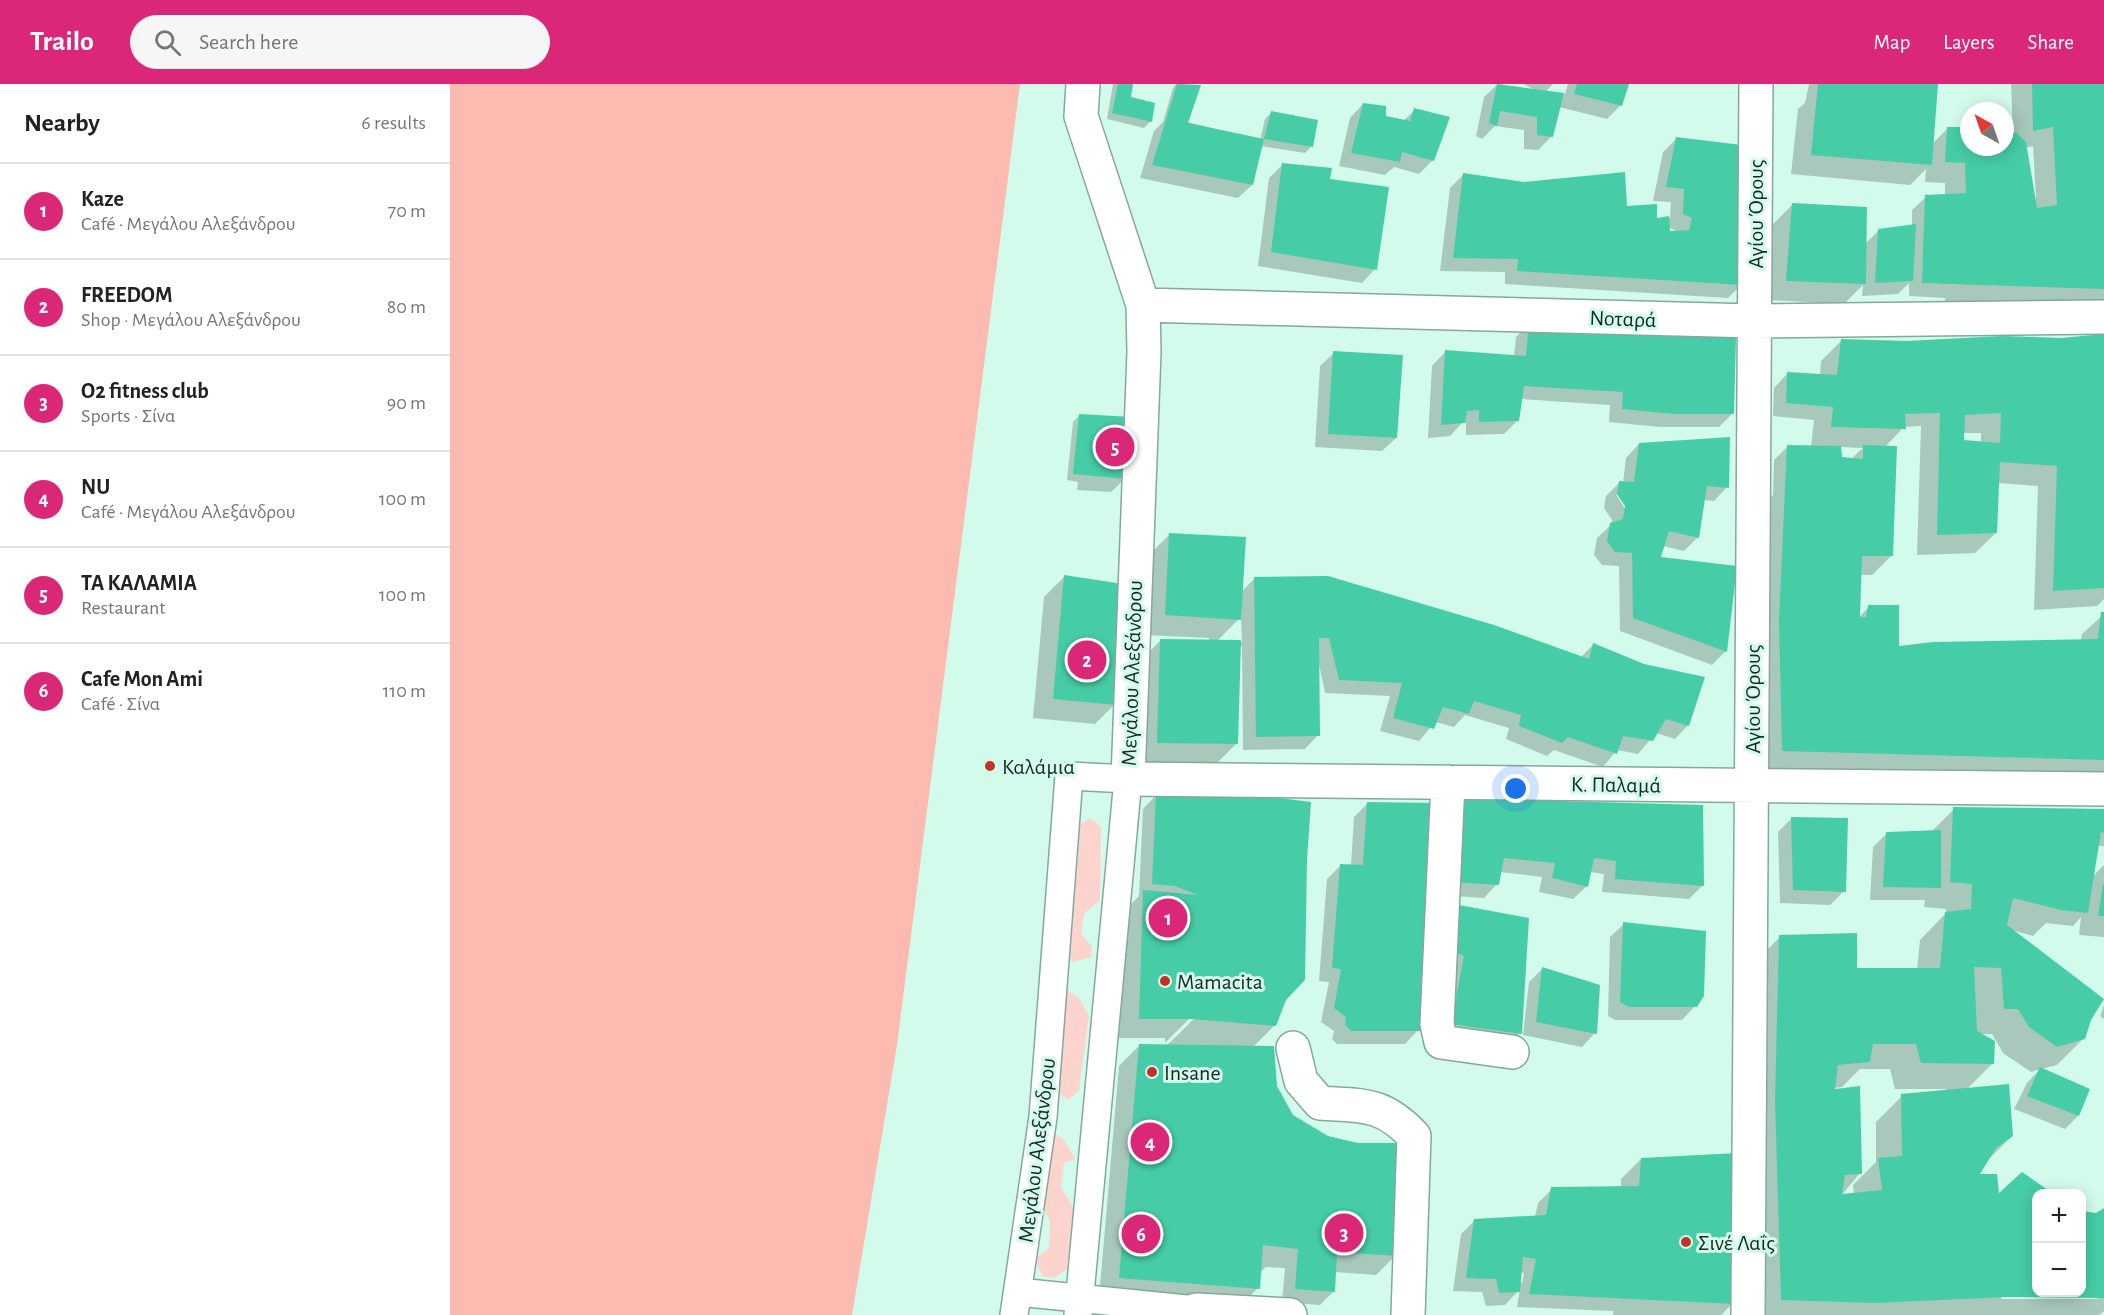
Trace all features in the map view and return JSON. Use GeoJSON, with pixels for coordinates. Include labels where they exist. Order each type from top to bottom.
{"type":"FeatureCollection","features":[{"type":"Feature","properties":{"kind":"street","name":"Μεγάλου Αλεξάνδρου"},"geometry":{"type":"LineString","coordinates":[[1016,1304],[1043,1117],[1069,776],[1128,778],[1144,352],[1143,305],[1081,116],[1083,84]]}},
{"type":"Feature","properties":{"kind":"street","name":"Αγίου Όρους"},"geometry":{"type":"LineString","coordinates":[[1748,1315],[1756,84]]}},
{"type":"Feature","properties":{"kind":"street","name":"Νοταρά"},"geometry":{"type":"LineString","coordinates":[[1143,305],[1754,321],[2104,317]]}},
{"type":"Feature","properties":{"kind":"street","name":"Κ. Παλαμά"},"geometry":{"type":"LineString","coordinates":[[1128,778],[2104,789]]}},
{"type":"Feature","properties":{"kind":"street"},"geometry":{"type":"LineString","coordinates":[[1079,1307],[1128,778]]}},
{"type":"Feature","properties":{"kind":"street"},"geometry":{"type":"LineString","coordinates":[[1448,782],[1437,1024],[1441,1042],[1512,1052]]}},
{"type":"Feature","properties":{"kind":"street"},"geometry":{"type":"LineString","coordinates":[[1293,1048],[1301,1081],[1320,1103],[1371,1106],[1396,1117],[1414,1136],[1408,1315]]}},
{"type":"Feature","properties":{"kind":"street"},"geometry":{"type":"LineString","coordinates":[[1016,1304],[1290,1315]]}},
{"type":"Feature","properties":{"kind":"shaded area"},"geometry":{"type":"Polygon","coordinates":[[[450,84],[1020,84],[897,1045],[852,1315],[450,1315],[450,84]]]}},
{"type":"Feature","properties":{"kind":"shaded area"},"geometry":{"type":"Polygon","coordinates":[[[1090,818],[1101,827],[1100,900],[1084,914],[1081,934],[1092,946],[1091,957],[1074,962],[1061,959],[1070,892],[1076,880],[1079,844],[1072,830],[1090,818]]]}},
{"type":"Feature","properties":{"kind":"shaded area"},"geometry":{"type":"Polygon","coordinates":[[[1068,991],[1079,998],[1089,1016],[1079,1091],[1068,1100],[1053,1089],[1056,1006],[1068,991]]]}},
{"type":"Feature","properties":{"kind":"shaded area"},"geometry":{"type":"Polygon","coordinates":[[[1054,1134],[1063,1139],[1076,1159],[1064,1163],[1061,1187],[1073,1207],[1067,1269],[1054,1278],[1042,1276],[1035,1259],[1049,1248],[1050,1220],[1042,1208],[1054,1134]]]}},
{"type":"Feature","properties":{"kind":"building"},"geometry":{"type":"Polygon","coordinates":[[[1118,84],[1133,84],[1131,97],[1155,103],[1152,122],[1112,113],[1118,84]]]}},
{"type":"Feature","properties":{"kind":"building"},"geometry":{"type":"Polygon","coordinates":[[[1177,84],[1201,85],[1188,123],[1264,139],[1253,185],[1152,165],[1177,84]]]}},
{"type":"Feature","properties":{"kind":"building"},"geometry":{"type":"Polygon","coordinates":[[[1497,84],[1564,93],[1553,137],[1537,135],[1537,117],[1500,111],[1497,126],[1489,123],[1497,84]]]}},
{"type":"Feature","properties":{"kind":"building"},"geometry":{"type":"Polygon","coordinates":[[[1577,84],[1629,84],[1622,106],[1574,94],[1577,84]]]}},
{"type":"Feature","properties":{"kind":"building"},"geometry":{"type":"Polygon","coordinates":[[[1818,84],[1938,84],[1932,165],[1811,155],[1818,84]]]}},
{"type":"Feature","properties":{"kind":"building"},"geometry":{"type":"Polygon","coordinates":[[[2032,84],[2104,84],[2104,289],[1922,283],[1925,195],[1966,193],[1965,163],[1945,162],[1947,127],[1960,127],[1960,156],[2014,156],[2014,132],[2026,142],[2037,208],[2057,205],[2053,127],[2033,131],[2032,84]]]}},
{"type":"Feature","properties":{"kind":"building"},"geometry":{"type":"Polygon","coordinates":[[[1363,103],[1386,106],[1386,116],[1410,121],[1414,108],[1450,117],[1434,161],[1402,152],[1400,162],[1351,153],[1363,103]]]}},
{"type":"Feature","properties":{"kind":"building"},"geometry":{"type":"Polygon","coordinates":[[[1271,111],[1318,120],[1313,147],[1264,139],[1271,111]]]}},
{"type":"Feature","properties":{"kind":"building"},"geometry":{"type":"Polygon","coordinates":[[[1676,137],[1750,146],[1743,285],[1517,271],[1518,259],[1453,258],[1463,173],[1524,182],[1625,172],[1627,206],[1657,204],[1657,218],[1669,216],[1670,231],[1689,230],[1692,218],[1683,214],[1684,189],[1666,187],[1676,137]]]}},
{"type":"Feature","properties":{"kind":"building"},"geometry":{"type":"Polygon","coordinates":[[[1282,163],[1332,168],[1330,179],[1389,187],[1377,270],[1271,252],[1282,163]]]}},
{"type":"Feature","properties":{"kind":"building"},"geometry":{"type":"Polygon","coordinates":[[[1792,203],[1867,207],[1866,284],[1786,281],[1792,203]]]}},
{"type":"Feature","properties":{"kind":"building"},"geometry":{"type":"Polygon","coordinates":[[[1916,224],[1913,281],[1875,283],[1878,229],[1916,224]]]}},
{"type":"Feature","properties":{"kind":"building"},"geometry":{"type":"Polygon","coordinates":[[[1529,322],[1676,335],[1736,337],[1734,414],[1674,414],[1622,409],[1623,392],[1524,386],[1519,421],[1479,422],[1479,410],[1467,411],[1465,423],[1441,425],[1445,350],[1526,356],[1529,322]]]}},
{"type":"Feature","properties":{"kind":"building"},"geometry":{"type":"Polygon","coordinates":[[[2104,334],[2104,588],[2053,591],[2057,466],[2000,462],[1997,533],[1937,535],[1940,413],[1905,414],[1906,429],[1831,427],[1833,407],[1786,403],[1787,372],[1837,375],[1841,339],[1906,341],[2002,336],[2061,338],[2104,334]],[[2001,413],[1965,415],[1964,440],[2000,443],[2001,413]]]}},
{"type":"Feature","properties":{"kind":"building"},"geometry":{"type":"Polygon","coordinates":[[[1333,351],[1403,355],[1397,438],[1328,434],[1333,351]]]}},
{"type":"Feature","properties":{"kind":"building"},"geometry":{"type":"Polygon","coordinates":[[[1079,414],[1132,417],[1126,479],[1073,474],[1079,414]]]}},
{"type":"Feature","properties":{"kind":"building"},"geometry":{"type":"Polygon","coordinates":[[[1730,437],[1729,488],[1707,486],[1699,538],[1669,531],[1661,557],[1737,566],[1727,652],[1633,618],[1632,553],[1615,552],[1607,541],[1610,523],[1623,519],[1625,506],[1617,494],[1619,481],[1634,482],[1639,443],[1730,437]]]}},
{"type":"Feature","properties":{"kind":"building"},"geometry":{"type":"Polygon","coordinates":[[[1787,445],[1841,446],[1842,457],[1863,459],[1863,445],[1897,446],[1893,556],[1862,556],[1860,617],[1866,617],[1868,605],[1899,605],[1899,646],[1933,642],[2098,639],[2101,612],[2104,612],[2104,760],[1782,751],[1779,620],[1787,445]]]}},
{"type":"Feature","properties":{"kind":"building"},"geometry":{"type":"Polygon","coordinates":[[[1169,533],[1246,537],[1241,620],[1165,615],[1169,533]]]}},
{"type":"Feature","properties":{"kind":"building"},"geometry":{"type":"Polygon","coordinates":[[[1064,575],[1123,584],[1116,705],[1053,699],[1064,575]]]}},
{"type":"Feature","properties":{"kind":"building"},"geometry":{"type":"Polygon","coordinates":[[[1328,576],[1494,625],[1589,659],[1593,643],[1644,664],[1705,677],[1689,726],[1666,719],[1653,741],[1623,736],[1617,754],[1568,737],[1562,743],[1519,726],[1521,715],[1474,701],[1469,714],[1443,707],[1434,729],[1393,718],[1402,683],[1339,680],[1329,638],[1319,638],[1320,736],[1256,737],[1254,577],[1328,576]]]}},
{"type":"Feature","properties":{"kind":"building"},"geometry":{"type":"Polygon","coordinates":[[[1160,639],[1241,640],[1238,744],[1157,743],[1160,639]]]}},
{"type":"Feature","properties":{"kind":"building"},"geometry":{"type":"Polygon","coordinates":[[[1156,794],[1249,794],[1311,802],[1307,860],[1305,980],[1286,1000],[1276,1026],[1191,1019],[1139,1019],[1143,890],[1198,895],[1175,886],[1152,884],[1156,794]]]}},
{"type":"Feature","properties":{"kind":"building"},"geometry":{"type":"Polygon","coordinates":[[[1456,798],[1703,805],[1704,886],[1615,879],[1616,861],[1594,858],[1588,887],[1552,878],[1555,863],[1504,858],[1499,885],[1451,882],[1456,798]]]}},
{"type":"Feature","properties":{"kind":"building"},"geometry":{"type":"Polygon","coordinates":[[[1367,802],[1438,803],[1420,1031],[1351,1031],[1345,1025],[1346,1017],[1334,1008],[1341,969],[1332,968],[1340,864],[1363,865],[1367,802]]]}},
{"type":"Feature","properties":{"kind":"building"},"geometry":{"type":"Polygon","coordinates":[[[1953,807],[2104,809],[2104,833],[2101,832],[2088,913],[2061,910],[2013,898],[2007,925],[2104,999],[2091,1020],[2085,1039],[2057,1047],[2029,1027],[2018,1009],[2004,1009],[2001,968],[1974,967],[1977,1031],[1995,1041],[1994,1064],[1921,1063],[1916,1044],[1873,1044],[1870,1062],[1838,1065],[1835,1089],[1860,1086],[1862,1174],[1845,1175],[1842,1194],[1882,1190],[1878,1158],[1902,1156],[1901,1094],[2009,1084],[2013,1136],[1996,1148],[1980,1174],[1997,1174],[1999,1193],[2022,1172],[2047,1189],[2032,1189],[2032,1297],[2086,1297],[2086,1212],[2096,1213],[2104,1208],[2104,1298],[2008,1297],[1875,1303],[1781,1300],[1775,1101],[1779,935],[1857,933],[1857,968],[1940,968],[1945,912],[1971,909],[1972,884],[1950,882],[1953,807]]]}},
{"type":"Feature","properties":{"kind":"building"},"geometry":{"type":"Polygon","coordinates":[[[1791,817],[1848,818],[1846,892],[1793,890],[1791,817]]]}},
{"type":"Feature","properties":{"kind":"building"},"geometry":{"type":"Polygon","coordinates":[[[1941,830],[1941,888],[1883,887],[1886,832],[1941,830]]]}},
{"type":"Feature","properties":{"kind":"building"},"geometry":{"type":"Polygon","coordinates":[[[2103,884],[2104,916],[2098,916],[2103,884]]]}},
{"type":"Feature","properties":{"kind":"building"},"geometry":{"type":"Polygon","coordinates":[[[1459,905],[1529,918],[1522,1034],[1451,1024],[1464,956],[1452,951],[1459,905]]]}},
{"type":"Feature","properties":{"kind":"building"},"geometry":{"type":"Polygon","coordinates":[[[1623,922],[1706,931],[1704,996],[1697,1007],[1629,1007],[1620,1002],[1623,922]]]}},
{"type":"Feature","properties":{"kind":"building"},"geometry":{"type":"Polygon","coordinates":[[[1542,967],[1600,985],[1597,1034],[1536,1022],[1542,967]]]}},
{"type":"Feature","properties":{"kind":"building"},"geometry":{"type":"Polygon","coordinates":[[[1139,1044],[1274,1046],[1277,1086],[1293,1115],[1328,1136],[1358,1143],[1402,1143],[1398,1256],[1337,1252],[1335,1292],[1295,1289],[1298,1249],[1263,1245],[1260,1289],[1119,1278],[1139,1044]]]}},
{"type":"Feature","properties":{"kind":"building"},"geometry":{"type":"Polygon","coordinates":[[[2040,1067],[2090,1089],[2079,1116],[2027,1096],[2040,1067]]]}},
{"type":"Feature","properties":{"kind":"building"},"geometry":{"type":"Polygon","coordinates":[[[1738,1153],[1735,1304],[1529,1294],[1536,1259],[1523,1257],[1520,1292],[1499,1293],[1496,1279],[1466,1278],[1474,1219],[1546,1215],[1551,1187],[1639,1186],[1641,1158],[1738,1153]]]}},
{"type":"Feature","properties":{"kind":"place","name":"ΤΑ ΚΑΛΑΜΙΑ"},"geometry":{"type":"Point","coordinates":[1115,447]}},
{"type":"Feature","properties":{"kind":"place","name":"FREEDOM"},"geometry":{"type":"Point","coordinates":[1087,660]}},
{"type":"Feature","properties":{"kind":"place","name":"Καλάμια"},"geometry":{"type":"Point","coordinates":[990,766]}},
{"type":"Feature","properties":{"kind":"place","name":"Kaze"},"geometry":{"type":"Point","coordinates":[1168,918]}},
{"type":"Feature","properties":{"kind":"place","name":"Mamacita"},"geometry":{"type":"Point","coordinates":[1165,981]}},
{"type":"Feature","properties":{"kind":"place","name":"Insane"},"geometry":{"type":"Point","coordinates":[1152,1072]}},
{"type":"Feature","properties":{"kind":"place","name":"NU"},"geometry":{"type":"Point","coordinates":[1150,1142]}},
{"type":"Feature","properties":{"kind":"place","name":"O2 fitness club"},"geometry":{"type":"Point","coordinates":[1344,1233]}},
{"type":"Feature","properties":{"kind":"place","name":"Cafe Mon Ami"},"geometry":{"type":"Point","coordinates":[1141,1234]}},
{"type":"Feature","properties":{"kind":"place","name":"Σινέ Λαΐς"},"geometry":{"type":"Point","coordinates":[1686,1242]}}]}
